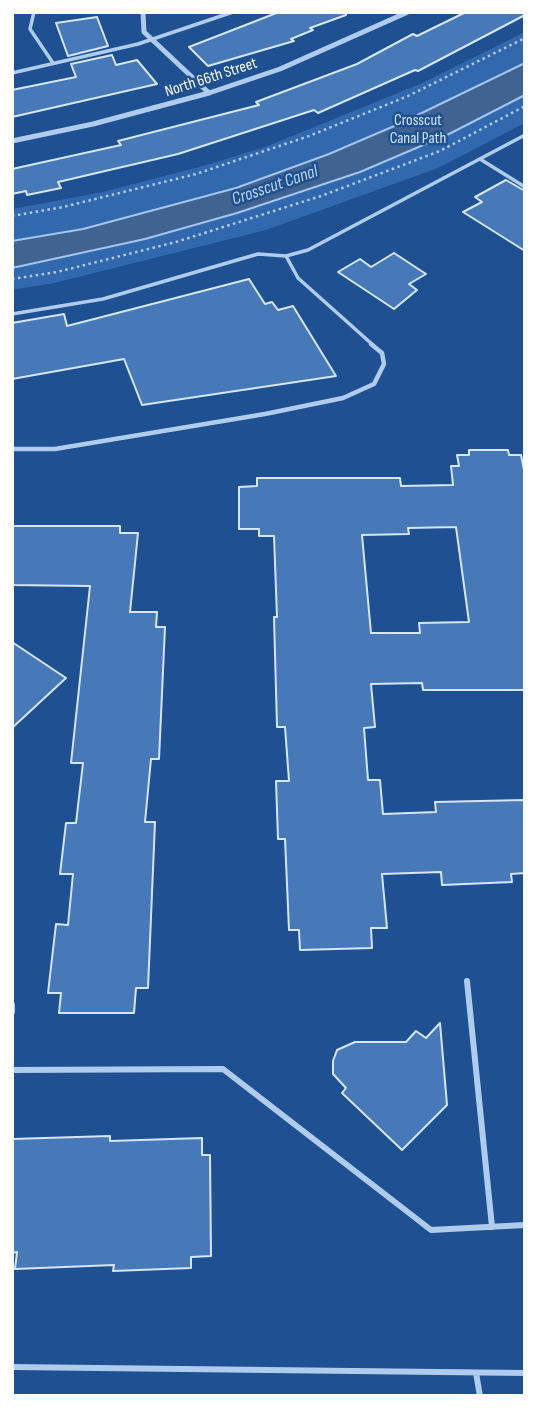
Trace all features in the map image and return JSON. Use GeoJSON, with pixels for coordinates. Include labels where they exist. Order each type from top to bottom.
{"type":"FeatureCollection","features":[{"type":"Feature","properties":{"kind":"street"},"geometry":{"type":"LineString","coordinates":[[143,12],[144,32],[209,93]]}},
{"type":"Feature","properties":{"kind":"street","name":"North 66th Street"},"geometry":{"type":"LineString","coordinates":[[12,141],[93,124],[209,93],[292,64],[407,12]]}},
{"type":"Feature","properties":{"kind":"lane"},"geometry":{"type":"LineString","coordinates":[[34,12],[30,29],[53,63]]}},
{"type":"Feature","properties":{"kind":"lane"},"geometry":{"type":"LineString","coordinates":[[12,73],[152,40],[233,12]]}},
{"type":"Feature","properties":{"kind":"lane"},"geometry":{"type":"LineString","coordinates":[[12,314],[103,299],[258,254],[286,256],[308,250],[525,135]]}},
{"type":"Feature","properties":{"kind":"lane"},"geometry":{"type":"LineString","coordinates":[[480,159],[525,187]]}},
{"type":"Feature","properties":{"kind":"lane"},"geometry":{"type":"LineString","coordinates":[[12,449],[55,449],[265,414],[343,398],[374,384],[384,364],[382,354],[298,278],[286,256]]}},
{"type":"Feature","properties":{"kind":"lane"},"geometry":{"type":"LineString","coordinates":[[467,981],[492,1227]]}},
{"type":"Feature","properties":{"kind":"lane"},"geometry":{"type":"LineString","coordinates":[[12,1005],[12,1012]]}},
{"type":"Feature","properties":{"kind":"lane"},"geometry":{"type":"LineString","coordinates":[[12,1070],[223,1069],[431,1230],[525,1225]]}},
{"type":"Feature","properties":{"kind":"lane"},"geometry":{"type":"LineString","coordinates":[[12,1367],[525,1373]]}},
{"type":"Feature","properties":{"kind":"lane"},"geometry":{"type":"LineString","coordinates":[[476,1373],[480,1396]]}},
{"type":"Feature","properties":{"kind":"path"},"geometry":{"type":"LineString","coordinates":[[12,216],[63,207],[197,174],[309,136],[408,96],[525,38]]}},
{"type":"Feature","properties":{"kind":"path"},"geometry":{"type":"LineString","coordinates":[[12,279],[57,272],[176,242],[321,196],[440,151],[525,106]]}},
{"type":"Feature","properties":{"kind":"green space","name":"Crosscut Canal Path"},"geometry":{"type":"Polygon","coordinates":[[[525,32],[525,123],[438,168],[266,230],[54,283],[12,290],[12,209],[103,192],[265,147],[420,84],[525,32]]]}},
{"type":"Feature","properties":{"kind":"water","name":"Crosscut Canal"},"geometry":{"type":"Polygon","coordinates":[[[525,63],[525,95],[449,134],[360,172],[237,213],[145,239],[12,268],[12,241],[83,229],[236,188],[329,154],[399,124],[525,63]]]}},
{"type":"Feature","properties":{"kind":"building"},"geometry":{"type":"Polygon","coordinates":[[[279,12],[346,12],[346,15],[310,28],[313,30],[291,39],[294,41],[208,66],[189,47],[279,12]]]}},
{"type":"Feature","properties":{"kind":"building"},"geometry":{"type":"Polygon","coordinates":[[[466,12],[525,12],[525,15],[418,71],[318,113],[314,110],[178,154],[58,182],[61,188],[27,195],[26,191],[12,194],[12,169],[121,145],[118,141],[259,105],[256,102],[357,64],[413,34],[417,36],[466,12]]]}},
{"type":"Feature","properties":{"kind":"building"},"geometry":{"type":"Polygon","coordinates":[[[97,17],[108,46],[68,56],[56,23],[97,17]]]}},
{"type":"Feature","properties":{"kind":"building"},"geometry":{"type":"Polygon","coordinates":[[[112,55],[116,65],[137,60],[157,84],[12,117],[12,90],[76,77],[71,64],[112,55]]]}},
{"type":"Feature","properties":{"kind":"building"},"geometry":{"type":"Polygon","coordinates":[[[506,180],[525,191],[525,251],[463,212],[482,202],[475,197],[506,180]]]}},
{"type":"Feature","properties":{"kind":"building"},"geometry":{"type":"Polygon","coordinates":[[[394,253],[426,274],[409,284],[417,290],[394,309],[338,272],[360,259],[371,267],[394,253]]]}},
{"type":"Feature","properties":{"kind":"building"},"geometry":{"type":"Polygon","coordinates":[[[249,279],[265,304],[272,302],[278,310],[293,306],[336,376],[142,405],[124,359],[12,379],[12,323],[64,314],[67,326],[249,279]]]}},
{"type":"Feature","properties":{"kind":"building"},"geometry":{"type":"Polygon","coordinates":[[[469,450],[508,450],[509,455],[521,455],[525,475],[525,690],[423,690],[422,683],[371,684],[375,727],[364,728],[368,780],[380,780],[383,814],[436,812],[435,802],[525,800],[525,873],[511,874],[512,882],[442,885],[441,872],[382,874],[387,928],[371,928],[372,948],[300,950],[299,930],[289,930],[285,839],[278,839],[276,781],[289,781],[285,727],[277,727],[274,536],[259,536],[259,529],[239,529],[239,487],[257,486],[257,478],[400,478],[401,486],[453,485],[451,466],[459,466],[457,455],[469,455],[469,450]],[[456,527],[408,528],[409,534],[362,535],[371,633],[420,633],[419,623],[469,622],[456,527]]]}},
{"type":"Feature","properties":{"kind":"building"},"geometry":{"type":"Polygon","coordinates":[[[12,526],[120,526],[120,533],[138,533],[130,612],[157,612],[156,627],[165,627],[159,759],[151,759],[145,822],[155,822],[148,988],[136,988],[134,1013],[59,1013],[61,993],[48,993],[56,924],[68,925],[73,874],[60,874],[66,823],[76,823],[83,763],[71,763],[90,586],[12,585],[12,526]]]}},
{"type":"Feature","properties":{"kind":"building"},"geometry":{"type":"Polygon","coordinates":[[[12,642],[66,678],[12,728],[12,642]]]}},
{"type":"Feature","properties":{"kind":"building"},"geometry":{"type":"Polygon","coordinates":[[[440,1023],[447,1105],[402,1150],[342,1093],[346,1088],[333,1074],[333,1061],[337,1050],[355,1042],[406,1042],[416,1031],[426,1038],[440,1023]]]}},
{"type":"Feature","properties":{"kind":"building"},"geometry":{"type":"Polygon","coordinates":[[[110,1136],[110,1141],[202,1138],[202,1155],[210,1155],[211,1256],[191,1257],[191,1268],[113,1271],[114,1265],[15,1269],[17,1252],[12,1253],[12,1139],[110,1136]]]}}]}
